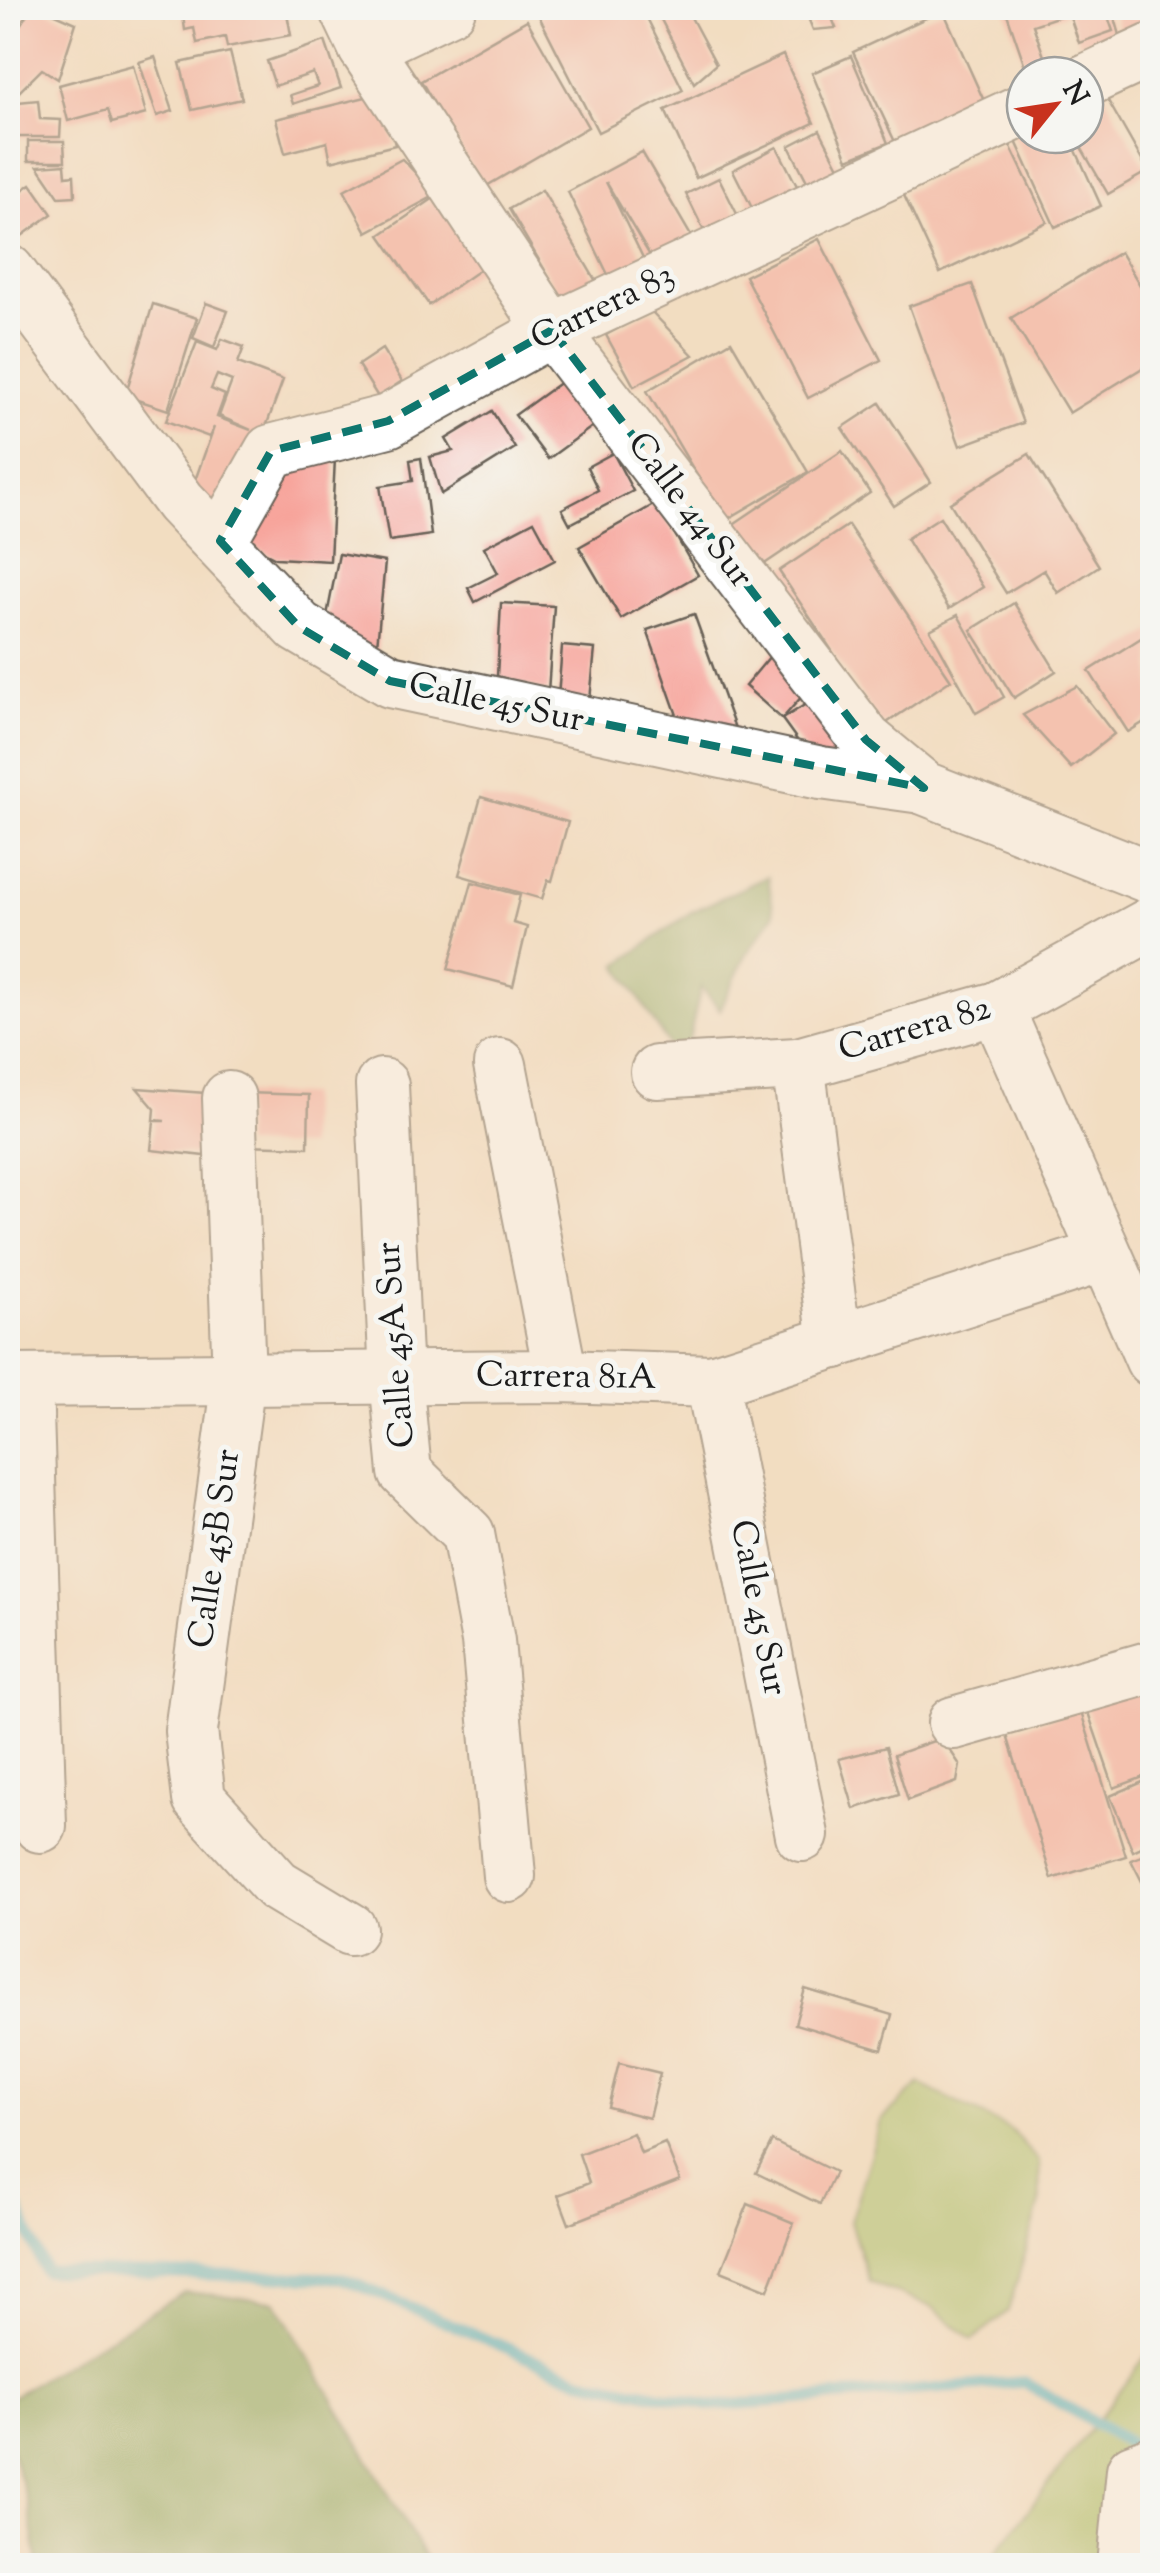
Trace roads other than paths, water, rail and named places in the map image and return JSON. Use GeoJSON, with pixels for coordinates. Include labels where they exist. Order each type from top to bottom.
{"type":"FeatureCollection","features":[{"type":"Feature","properties":{"kind":"street"},"geometry":{"type":"LineString","coordinates":[[355,28],[450,8]]}},
{"type":"Feature","properties":{"kind":"street","name":"Calle 44 Sur"},"geometry":{"type":"LineString","coordinates":[[355,28],[552,330],[866,740],[924,788],[1152,878]]}},
{"type":"Feature","properties":{"kind":"street"},"geometry":{"type":"LineString","coordinates":[[1105,72],[1152,50]]}},
{"type":"Feature","properties":{"kind":"street","name":"Carrera 83"},"geometry":{"type":"LineString","coordinates":[[220,541],[271,451],[388,421],[552,330],[1005,118]]}},
{"type":"Feature","properties":{"kind":"street","name":"Calle 45 Sur"},"geometry":{"type":"LineString","coordinates":[[8,271],[180,502],[299,627],[390,681],[821,773],[924,788]]}},
{"type":"Feature","properties":{"kind":"street","name":"Carrera 82"},"geometry":{"type":"LineString","coordinates":[[657,1072],[798,1064],[997,1008],[1152,923]]}},
{"type":"Feature","properties":{"kind":"street"},"geometry":{"type":"LineString","coordinates":[[997,1008],[1152,1360]]}},
{"type":"Feature","properties":{"kind":"street"},"geometry":{"type":"LineString","coordinates":[[798,1064],[835,1342]]}},
{"type":"Feature","properties":{"kind":"street"},"geometry":{"type":"LineString","coordinates":[[500,1066],[561,1376]]}},
{"type":"Feature","properties":{"kind":"street","name":"Calle 45A Sur"},"geometry":{"type":"LineString","coordinates":[[382,1084],[396,1378],[405,1472],[468,1534],[488,1641],[510,1876]]}},
{"type":"Feature","properties":{"kind":"street","name":"Calle 45B Sur"},"geometry":{"type":"LineString","coordinates":[[229,1098],[239,1379],[191,1731],[199,1799],[276,1885],[350,1928]]}},
{"type":"Feature","properties":{"kind":"street","name":"Carrera 81A"},"geometry":{"type":"LineString","coordinates":[[17,1381],[561,1376],[712,1382],[1105,1255]]}},
{"type":"Feature","properties":{"kind":"street"},"geometry":{"type":"LineString","coordinates":[[17,1381],[40,1826]]}},
{"type":"Feature","properties":{"kind":"street","name":"Calle 45 Sur"},"geometry":{"type":"LineString","coordinates":[[712,1382],[802,1834]]}},
{"type":"Feature","properties":{"kind":"street"},"geometry":{"type":"LineString","coordinates":[[954,1722],[1152,1667]]}},
{"type":"Feature","properties":{"kind":"street"},"geometry":{"type":"LineString","coordinates":[[1124,2566],[1133,2470],[1152,2463]]}},
{"type":"Feature","properties":{"kind":"waterway"},"geometry":{"type":"LineString","coordinates":[[8,2184],[45,2271],[342,2278],[580,2379],[712,2406],[1024,2382],[1132,2445],[1142,2455]]}}]}
